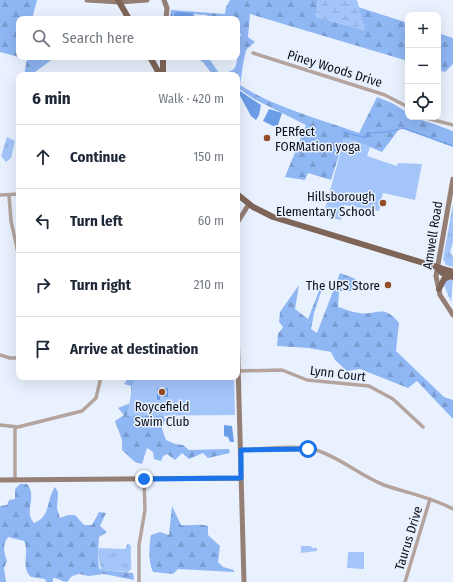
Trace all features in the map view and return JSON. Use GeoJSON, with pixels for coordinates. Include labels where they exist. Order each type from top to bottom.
{"type":"FeatureCollection","features":[{"type":"Feature","properties":{"kind":"main road"},"geometry":{"type":"LineString","coordinates":[[119,1],[127,16]]}},
{"type":"Feature","properties":{"kind":"main road"},"geometry":{"type":"LineString","coordinates":[[152,60],[158,72]]}},
{"type":"Feature","properties":{"kind":"main road"},"geometry":{"type":"LineString","coordinates":[[163,60],[163,72]]}},
{"type":"Feature","properties":{"kind":"main road"},"geometry":{"type":"LineString","coordinates":[[240,196],[249,204],[268,215],[437,268],[442,273],[452,275]]}},
{"type":"Feature","properties":{"kind":"main road"},"geometry":{"type":"LineString","coordinates":[[438,289],[444,279],[452,275]]}},
{"type":"Feature","properties":{"kind":"street"},"geometry":{"type":"LineString","coordinates":[[89,0],[147,0]]}},
{"type":"Feature","properties":{"kind":"street"},"geometry":{"type":"LineString","coordinates":[[164,0],[167,8],[166,16]]}},
{"type":"Feature","properties":{"kind":"street","name":"Piney Woods Drive"},"geometry":{"type":"LineString","coordinates":[[253,53],[385,95],[405,105]]}},
{"type":"Feature","properties":{"kind":"street"},"geometry":{"type":"LineString","coordinates":[[434,120],[453,125]]}},
{"type":"Feature","properties":{"kind":"street","name":"Amwell Road"},"geometry":{"type":"LineString","coordinates":[[453,179],[437,268],[438,289],[443,301],[453,315]]}},
{"type":"Feature","properties":{"kind":"street"},"geometry":{"type":"LineString","coordinates":[[0,195],[16,194]]}},
{"type":"Feature","properties":{"kind":"street"},"geometry":{"type":"LineString","coordinates":[[9,195],[11,222],[16,244]]}},
{"type":"Feature","properties":{"kind":"street"},"geometry":{"type":"LineString","coordinates":[[240,218],[249,204]]}},
{"type":"Feature","properties":{"kind":"street"},"geometry":{"type":"LineString","coordinates":[[0,355],[16,358]]}},
{"type":"Feature","properties":{"kind":"street","name":"Lynn Court"},"geometry":{"type":"LineString","coordinates":[[240,371],[282,370],[307,380],[369,386],[393,399],[423,427]]}},
{"type":"Feature","properties":{"kind":"street"},"geometry":{"type":"LineString","coordinates":[[0,425],[15,427],[82,411],[96,398],[100,380]]}},
{"type":"Feature","properties":{"kind":"street"},"geometry":{"type":"LineString","coordinates":[[238,380],[244,582]]}},
{"type":"Feature","properties":{"kind":"street"},"geometry":{"type":"LineString","coordinates":[[15,427],[15,480]]}},
{"type":"Feature","properties":{"kind":"street"},"geometry":{"type":"LineString","coordinates":[[241,450],[298,448],[314,450],[329,456],[379,482],[430,499],[453,509]]}},
{"type":"Feature","properties":{"kind":"street"},"geometry":{"type":"LineString","coordinates":[[0,480],[241,478]]}},
{"type":"Feature","properties":{"kind":"street"},"geometry":{"type":"LineString","coordinates":[[139,582],[139,545],[145,510],[144,479]]}},
{"type":"Feature","properties":{"kind":"street","name":"Taurus Drive"},"geometry":{"type":"LineString","coordinates":[[405,582],[430,499]]}},
{"type":"Feature","properties":{"kind":"green space"},"geometry":{"type":"Polygon","coordinates":[[[0,0],[37,0],[33,16],[16,16],[16,56],[0,52],[0,0]]]}},
{"type":"Feature","properties":{"kind":"green space"},"geometry":{"type":"Polygon","coordinates":[[[230,0],[318,0],[316,17],[365,30],[358,7],[405,22],[405,60],[250,14],[248,37],[255,42],[246,51],[240,85],[240,72],[229,72],[234,69],[237,60],[240,60],[240,16],[208,16],[176,13],[174,16],[170,16],[171,10],[225,14],[226,7],[230,0]]]}},
{"type":"Feature","properties":{"kind":"green space"},"geometry":{"type":"Polygon","coordinates":[[[318,0],[357,0],[365,30],[316,17],[318,0]]]}},
{"type":"Feature","properties":{"kind":"green space"},"geometry":{"type":"Polygon","coordinates":[[[441,34],[453,38],[453,64],[445,72],[441,71],[441,34]]]}},
{"type":"Feature","properties":{"kind":"green space"},"geometry":{"type":"Polygon","coordinates":[[[27,60],[51,60],[35,72],[25,72],[27,60]]]}},
{"type":"Feature","properties":{"kind":"green space"},"geometry":{"type":"Polygon","coordinates":[[[200,60],[210,60],[218,72],[210,72],[200,60]]]}},
{"type":"Feature","properties":{"kind":"green space"},"geometry":{"type":"Polygon","coordinates":[[[240,85],[267,100],[359,133],[377,97],[392,103],[405,111],[405,120],[423,120],[453,131],[453,147],[400,128],[382,152],[353,140],[344,139],[331,180],[308,173],[305,180],[285,177],[306,125],[254,99],[240,89],[240,85]]]}},
{"type":"Feature","properties":{"kind":"green space"},"geometry":{"type":"Polygon","coordinates":[[[7,137],[15,141],[11,158],[6,162],[1,156],[7,137]]]}},
{"type":"Feature","properties":{"kind":"green space"},"geometry":{"type":"Polygon","coordinates":[[[344,139],[353,140],[370,147],[367,156],[397,166],[398,163],[422,164],[415,200],[383,193],[379,211],[344,205],[341,220],[323,216],[344,139]]]}},
{"type":"Feature","properties":{"kind":"green space"},"geometry":{"type":"Polygon","coordinates":[[[453,204],[453,242],[450,252],[453,257],[453,267],[446,265],[443,259],[453,204]]]}},
{"type":"Feature","properties":{"kind":"green space"},"geometry":{"type":"Polygon","coordinates":[[[340,273],[356,279],[351,291],[339,291],[338,307],[359,313],[389,313],[399,323],[396,351],[444,397],[453,400],[453,419],[417,381],[408,388],[360,369],[347,371],[335,360],[331,352],[309,348],[277,346],[278,334],[283,327],[279,322],[280,312],[299,285],[295,309],[308,319],[322,283],[325,280],[314,313],[311,329],[317,333],[340,273]]]}},
{"type":"Feature","properties":{"kind":"green space"},"geometry":{"type":"Polygon","coordinates":[[[446,279],[453,279],[451,302],[444,285],[446,279]]]}},
{"type":"Feature","properties":{"kind":"green space"},"geometry":{"type":"Polygon","coordinates":[[[127,380],[176,380],[162,410],[165,420],[162,429],[166,440],[175,444],[183,445],[189,450],[229,449],[230,453],[208,458],[203,453],[189,459],[182,453],[175,460],[167,454],[163,456],[161,461],[154,459],[153,452],[147,448],[142,464],[135,462],[122,450],[122,440],[115,421],[124,415],[118,408],[131,403],[131,386],[124,384],[127,380]]]}},
{"type":"Feature","properties":{"kind":"green space"},"geometry":{"type":"Polygon","coordinates":[[[133,380],[234,380],[235,415],[127,416],[133,380]]]}},
{"type":"Feature","properties":{"kind":"green space"},"geometry":{"type":"Polygon","coordinates":[[[20,484],[27,484],[30,489],[30,514],[34,523],[43,517],[46,512],[55,487],[58,492],[57,508],[60,518],[68,515],[75,515],[84,525],[92,525],[99,512],[106,513],[100,526],[107,532],[99,537],[99,568],[101,570],[133,573],[134,580],[104,574],[89,576],[79,574],[72,576],[67,582],[53,578],[53,582],[46,582],[45,579],[31,577],[26,568],[26,546],[24,541],[8,537],[4,549],[7,561],[4,568],[6,582],[0,582],[0,506],[7,505],[9,500],[15,499],[15,489],[20,484]]]}},
{"type":"Feature","properties":{"kind":"green space"},"geometry":{"type":"Polygon","coordinates":[[[172,506],[181,525],[208,526],[208,535],[220,546],[218,562],[223,567],[234,570],[234,572],[178,569],[173,574],[153,572],[149,554],[151,535],[160,532],[169,535],[172,506]]]}},
{"type":"Feature","properties":{"kind":"green space"},"geometry":{"type":"Polygon","coordinates":[[[128,543],[131,546],[131,569],[128,572],[101,570],[98,553],[99,548],[125,549],[128,543]]]}},
{"type":"Feature","properties":{"kind":"green space"},"geometry":{"type":"Polygon","coordinates":[[[301,546],[311,546],[312,548],[317,548],[317,551],[301,553],[301,546]]]}},
{"type":"Feature","properties":{"kind":"green space"},"geometry":{"type":"Polygon","coordinates":[[[348,552],[364,552],[364,569],[347,568],[348,552]]]}},
{"type":"Feature","properties":{"kind":"shaded area"},"geometry":{"type":"Polygon","coordinates":[[[176,12],[191,13],[195,16],[174,16],[176,12]]]}},
{"type":"Feature","properties":{"kind":"shaded area"},"geometry":{"type":"Polygon","coordinates":[[[240,91],[261,105],[259,115],[256,120],[251,116],[240,96],[240,91]]]}},
{"type":"Feature","properties":{"kind":"shaded area"},"geometry":{"type":"Polygon","coordinates":[[[269,109],[282,113],[278,125],[273,126],[263,121],[269,109]]]}},
{"type":"Feature","properties":{"kind":"shaded area","name":"Roycefield Swim Club"},"geometry":{"type":"Polygon","coordinates":[[[157,388],[168,388],[168,397],[160,397],[160,400],[157,400],[157,388]]]}},
{"type":"Feature","properties":{"kind":"shaded area"},"geometry":{"type":"Polygon","coordinates":[[[224,425],[232,426],[234,442],[230,442],[228,437],[224,436],[224,425]]]}},
{"type":"Feature","properties":{"kind":"waterway"},"geometry":{"type":"LineString","coordinates":[[343,132],[366,138],[368,133],[387,132],[404,128],[453,146]]}},
{"type":"Feature","properties":{"kind":"place","name":"PERfect FORMation yoga"},"geometry":{"type":"Point","coordinates":[267,138]}},
{"type":"Feature","properties":{"kind":"place","name":"Hillsborough Elementary School"},"geometry":{"type":"Point","coordinates":[383,203]}},
{"type":"Feature","properties":{"kind":"place","name":"The UPS Store"},"geometry":{"type":"Point","coordinates":[388,285]}},
{"type":"Feature","properties":{"kind":"place","name":"Roycefield Swim Club"},"geometry":{"type":"Point","coordinates":[162,392]}},
{"type":"Feature","properties":{"kind":"route"},"geometry":{"type":"LineString","coordinates":[[144,479],[241,478],[241,450],[308,449]]}}]}
